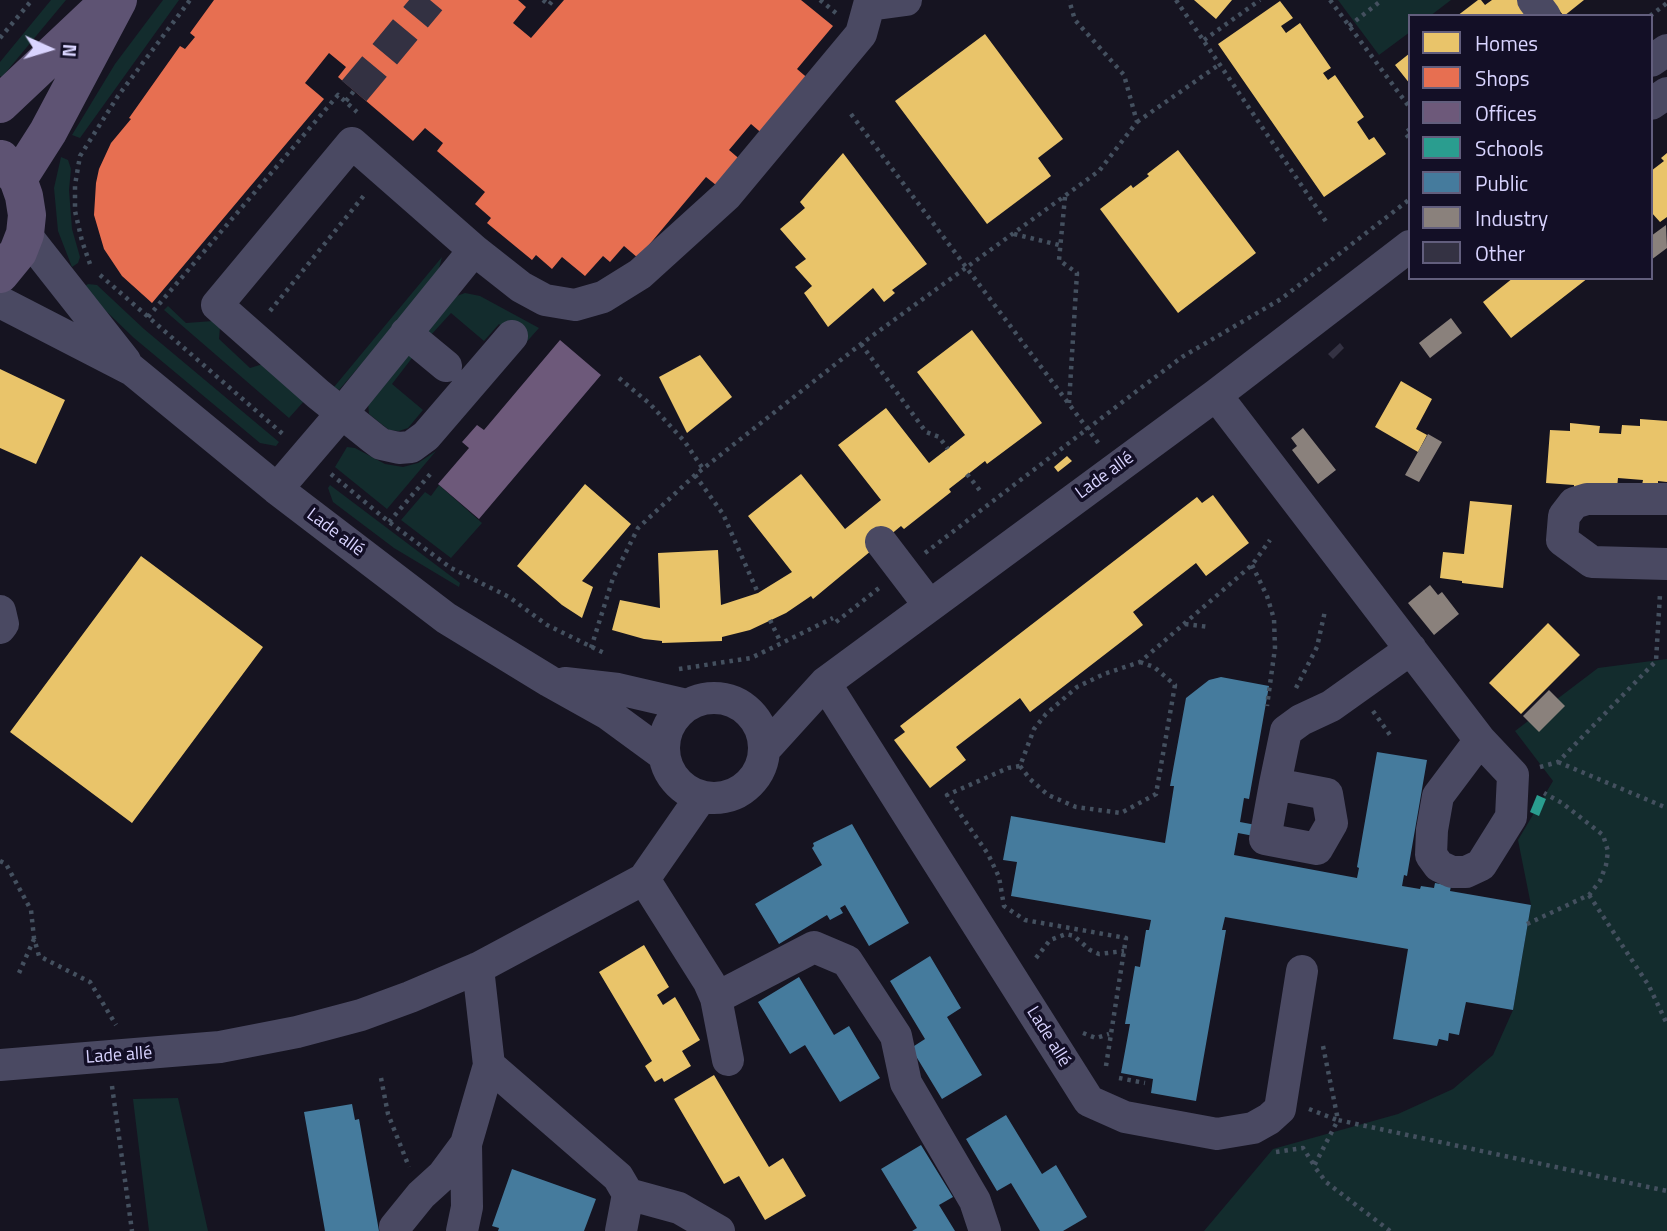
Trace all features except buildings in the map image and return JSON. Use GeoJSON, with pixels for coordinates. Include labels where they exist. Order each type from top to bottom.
{"type":"FeatureCollection","features":[{"type":"Feature","properties":{"kind":"main road"},"geometry":{"type":"LineString","coordinates":[[0,104],[110,0]]}},
{"type":"Feature","properties":{"kind":"main road"},"geometry":{"type":"LineString","coordinates":[[0,274],[18,252],[25,234],[27,215],[24,196],[9,168],[48,132],[118,0]]}},
{"type":"Feature","properties":{"kind":"street"},"geometry":{"type":"LineString","coordinates":[[512,336],[426,436],[411,447],[391,447],[330,403],[217,305],[352,144],[474,250],[521,287],[545,300],[575,305],[604,297],[640,274],[726,196],[861,34],[866,3],[906,0]]}},
{"type":"Feature","properties":{"kind":"street","name":"Lade allé"},"geometry":{"type":"LineString","coordinates":[[25,234],[132,370]]}},
{"type":"Feature","properties":{"kind":"street","name":"Lade allé"},"geometry":{"type":"LineString","coordinates":[[765,749],[825,682],[1216,395],[1408,248]]}},
{"type":"Feature","properties":{"kind":"street"},"geometry":{"type":"LineString","coordinates":[[277,489],[296,445],[330,403],[406,334],[474,250]]}},
{"type":"Feature","properties":{"kind":"street","name":"Lade allé"},"geometry":{"type":"LineString","coordinates":[[0,302],[132,370],[277,489],[446,618],[608,714],[664,755]]}},
{"type":"Feature","properties":{"kind":"street"},"geometry":{"type":"LineString","coordinates":[[406,334],[446,366]]}},
{"type":"Feature","properties":{"kind":"street"},"geometry":{"type":"LineString","coordinates":[[1216,395],[1480,740],[1513,775],[1511,817],[1481,865],[1466,872],[1452,872],[1439,866],[1431,855],[1438,796],[1480,740]]}},
{"type":"Feature","properties":{"kind":"street"},"geometry":{"type":"LineString","coordinates":[[1664,564],[1592,562],[1562,540],[1564,516],[1574,503],[1587,499],[1667,499]]}},
{"type":"Feature","properties":{"kind":"street"},"geometry":{"type":"LineString","coordinates":[[881,541],[929,605]]}},
{"type":"Feature","properties":{"kind":"street"},"geometry":{"type":"LineString","coordinates":[[0,611],[3,624],[0,628]]}},
{"type":"Feature","properties":{"kind":"street"},"geometry":{"type":"LineString","coordinates":[[1275,784],[1286,731],[1301,720],[1331,706],[1411,649]]}},
{"type":"Feature","properties":{"kind":"street","name":"Lade allé"},"geometry":{"type":"LineString","coordinates":[[549,681],[618,689],[687,705]]}},
{"type":"Feature","properties":{"kind":"street","name":"Lade allé"},"geometry":{"type":"LineString","coordinates":[[751,713],[825,682]]}},
{"type":"Feature","properties":{"kind":"street","name":"Lade allé"},"geometry":{"type":"LineString","coordinates":[[825,682],[1089,1101],[1125,1117],[1217,1134],[1253,1128],[1269,1119],[1280,1109],[1302,971]]}},
{"type":"Feature","properties":{"kind":"street"},"geometry":{"type":"LineString","coordinates":[[703,698],[720,698],[737,703],[751,713],[759,723],[765,749],[759,771],[745,788],[731,796],[716,799],[701,797],[676,782],[664,755],[664,739],[677,713],[703,698]]}},
{"type":"Feature","properties":{"kind":"street","name":"Lade allé"},"geometry":{"type":"LineString","coordinates":[[0,1065],[220,1047],[297,1032],[361,1015],[478,968],[644,879],[701,797]]}},
{"type":"Feature","properties":{"kind":"street"},"geometry":{"type":"LineString","coordinates":[[644,879],[709,982],[716,998],[728,1060]]}},
{"type":"Feature","properties":{"kind":"street"},"geometry":{"type":"LineString","coordinates":[[716,998],[814,947],[847,961],[896,1037],[906,1083],[975,1201],[985,1231]]}},
{"type":"Feature","properties":{"kind":"street"},"geometry":{"type":"LineString","coordinates":[[462,1231],[467,1207],[466,1144],[489,1065],[478,968]]}},
{"type":"Feature","properties":{"kind":"street"},"geometry":{"type":"LineString","coordinates":[[489,1065],[618,1177],[628,1194],[621,1231]]}},
{"type":"Feature","properties":{"kind":"street"},"geometry":{"type":"LineString","coordinates":[[396,1231],[395,1227],[421,1195],[443,1175],[466,1144]]}},
{"type":"Feature","properties":{"kind":"street"},"geometry":{"type":"LineString","coordinates":[[628,1194],[679,1208],[719,1231]]}},
{"type":"Feature","properties":{"kind":"path"},"geometry":{"type":"LineString","coordinates":[[0,38],[32,0]]}},
{"type":"Feature","properties":{"kind":"path"},"geometry":{"type":"LineString","coordinates":[[190,0],[118,96],[80,156],[75,185],[75,211],[91,268],[389,522],[452,568],[509,597],[547,625],[614,657]]}},
{"type":"Feature","properties":{"kind":"path"},"geometry":{"type":"LineString","coordinates":[[543,0],[549,5],[553,0]]}},
{"type":"Feature","properties":{"kind":"path"},"geometry":{"type":"LineString","coordinates":[[1069,0],[1075,20],[1124,75],[1137,122]]}},
{"type":"Feature","properties":{"kind":"path"},"geometry":{"type":"LineString","coordinates":[[1176,0],[1327,223]]}},
{"type":"Feature","properties":{"kind":"path"},"geometry":{"type":"LineString","coordinates":[[1204,40],[1260,0]]}},
{"type":"Feature","properties":{"kind":"path"},"geometry":{"type":"LineString","coordinates":[[1330,0],[1408,105]]}},
{"type":"Feature","properties":{"kind":"path"},"geometry":{"type":"LineString","coordinates":[[1349,26],[1382,0]]}},
{"type":"Feature","properties":{"kind":"path"},"geometry":{"type":"LineString","coordinates":[[1653,14],[1667,3]]}},
{"type":"Feature","properties":{"kind":"path"},"geometry":{"type":"LineString","coordinates":[[591,648],[613,578],[638,528],[695,475],[861,344],[1099,171],[1137,122],[1220,64]]}},
{"type":"Feature","properties":{"kind":"path"},"geometry":{"type":"LineString","coordinates":[[148,317],[338,95],[345,102],[354,91]]}},
{"type":"Feature","properties":{"kind":"path"},"geometry":{"type":"LineString","coordinates":[[851,114],[1116,468]]}},
{"type":"Feature","properties":{"kind":"path"},"geometry":{"type":"LineString","coordinates":[[1065,197],[1059,260],[1077,272],[1069,405]]}},
{"type":"Feature","properties":{"kind":"path"},"geometry":{"type":"LineString","coordinates":[[673,670],[751,658],[834,620],[1182,357],[1281,299],[1408,200]]}},
{"type":"Feature","properties":{"kind":"path"},"geometry":{"type":"LineString","coordinates":[[1014,234],[1059,245]]}},
{"type":"Feature","properties":{"kind":"path"},"geometry":{"type":"LineString","coordinates":[[861,344],[926,432],[939,438],[948,449]]}},
{"type":"Feature","properties":{"kind":"path"},"geometry":{"type":"LineString","coordinates":[[619,378],[650,404],[685,442],[703,469]]}},
{"type":"Feature","properties":{"kind":"path"},"geometry":{"type":"LineString","coordinates":[[296,445],[330,403]]}},
{"type":"Feature","properties":{"kind":"path"},"geometry":{"type":"LineString","coordinates":[[967,474],[981,492]]}},
{"type":"Feature","properties":{"kind":"path"},"geometry":{"type":"LineString","coordinates":[[695,475],[723,514],[758,593]]}},
{"type":"Feature","properties":{"kind":"path"},"geometry":{"type":"LineString","coordinates":[[1020,766],[1034,729],[1046,713],[1077,687],[1104,674],[1140,662],[1252,565],[1270,540]]}},
{"type":"Feature","properties":{"kind":"path"},"geometry":{"type":"LineString","coordinates":[[1513,775],[1558,762],[1656,661],[1664,564]]}},
{"type":"Feature","properties":{"kind":"path"},"geometry":{"type":"LineString","coordinates":[[1252,565],[1275,619],[1275,648],[1266,710]]}},
{"type":"Feature","properties":{"kind":"path"},"geometry":{"type":"LineString","coordinates":[[1301,720],[1295,698],[1296,683],[1317,647],[1325,611]]}},
{"type":"Feature","properties":{"kind":"path"},"geometry":{"type":"LineString","coordinates":[[771,620],[781,643]]}},
{"type":"Feature","properties":{"kind":"path"},"geometry":{"type":"LineString","coordinates":[[1185,624],[1209,627]]}},
{"type":"Feature","properties":{"kind":"path"},"geometry":{"type":"LineString","coordinates":[[1020,766],[1048,796],[1076,807],[1121,813],[1156,794],[1175,685],[1154,667],[1140,662]]}},
{"type":"Feature","properties":{"kind":"path"},"geometry":{"type":"LineString","coordinates":[[1558,762],[1667,808]]}},
{"type":"Feature","properties":{"kind":"path"},"geometry":{"type":"LineString","coordinates":[[1020,766],[1008,768],[947,795],[988,854],[999,877],[1004,906],[1025,920],[1126,938],[1105,1061],[1106,1070]]}},
{"type":"Feature","properties":{"kind":"path"},"geometry":{"type":"LineString","coordinates":[[1513,775],[1562,803],[1603,835],[1608,851],[1600,881],[1589,895],[1527,924]]}},
{"type":"Feature","properties":{"kind":"path"},"geometry":{"type":"LineString","coordinates":[[0,861],[6,864],[31,910],[39,956],[90,982],[119,1030],[108,1057],[132,1231]]}},
{"type":"Feature","properties":{"kind":"path"},"geometry":{"type":"LineString","coordinates":[[1589,895],[1649,986],[1667,1024]]}},
{"type":"Feature","properties":{"kind":"path"},"geometry":{"type":"LineString","coordinates":[[1070,935],[1072,927]]}},
{"type":"Feature","properties":{"kind":"path"},"geometry":{"type":"LineString","coordinates":[[1035,961],[1050,940],[1066,934],[1099,954],[1124,951]]}},
{"type":"Feature","properties":{"kind":"path"},"geometry":{"type":"LineString","coordinates":[[19,973],[34,938]]}},
{"type":"Feature","properties":{"kind":"path"},"geometry":{"type":"LineString","coordinates":[[1314,1166],[1338,1120],[1322,1035]]}},
{"type":"Feature","properties":{"kind":"path"},"geometry":{"type":"LineString","coordinates":[[1115,1077],[1145,1083]]}},
{"type":"Feature","properties":{"kind":"path"},"geometry":{"type":"LineString","coordinates":[[381,1078],[388,1114],[421,1195]]}},
{"type":"Feature","properties":{"kind":"path"},"geometry":{"type":"LineString","coordinates":[[1338,1120],[1667,1191]]}},
{"type":"Feature","properties":{"kind":"path"},"geometry":{"type":"LineString","coordinates":[[1266,1153],[1303,1148],[1326,1182],[1390,1231]]}},
{"type":"Feature","properties":{"kind":"green space"},"geometry":{"type":"Polygon","coordinates":[[[51,0],[66,0],[2,77],[0,76],[0,62],[51,0]]]}},
{"type":"Feature","properties":{"kind":"green space"},"geometry":{"type":"Polygon","coordinates":[[[163,0],[179,0],[80,138],[72,135],[115,64],[163,0]]]}},
{"type":"Feature","properties":{"kind":"green space"},"geometry":{"type":"Polygon","coordinates":[[[1338,0],[1451,0],[1433,14],[1408,14],[1408,33],[1379,55],[1338,0]]]}},
{"type":"Feature","properties":{"kind":"green space"},"geometry":{"type":"Polygon","coordinates":[[[61,157],[68,160],[71,169],[69,190],[72,229],[80,257],[78,263],[72,267],[58,231],[54,188],[61,157]]]}},
{"type":"Feature","properties":{"kind":"green space"},"geometry":{"type":"Polygon","coordinates":[[[442,257],[437,276],[339,390],[334,387],[442,257]]]}},
{"type":"Feature","properties":{"kind":"green space"},"geometry":{"type":"Polygon","coordinates":[[[88,284],[97,285],[144,329],[279,442],[276,446],[260,443],[134,338],[82,288],[88,284]]]}},
{"type":"Feature","properties":{"kind":"green space"},"geometry":{"type":"Polygon","coordinates":[[[465,293],[480,296],[539,328],[523,346],[499,324],[484,341],[451,313],[430,336],[424,330],[454,297],[465,293]]]}},
{"type":"Feature","properties":{"kind":"green space"},"geometry":{"type":"Polygon","coordinates":[[[168,306],[186,323],[213,321],[220,327],[219,339],[250,368],[263,364],[305,400],[289,418],[164,310],[168,306]]]}},
{"type":"Feature","properties":{"kind":"green space"},"geometry":{"type":"Polygon","coordinates":[[[406,352],[412,358],[392,384],[423,410],[408,428],[389,430],[369,414],[368,403],[406,352]]]}},
{"type":"Feature","properties":{"kind":"green space"},"geometry":{"type":"Polygon","coordinates":[[[347,447],[355,448],[385,464],[403,467],[418,463],[436,451],[387,509],[335,467],[347,447]]]}},
{"type":"Feature","properties":{"kind":"green space"},"geometry":{"type":"Polygon","coordinates":[[[330,485],[460,583],[459,587],[394,548],[333,502],[328,488],[330,485]]]}},
{"type":"Feature","properties":{"kind":"green space"},"geometry":{"type":"Polygon","coordinates":[[[439,485],[482,523],[451,558],[401,520],[425,492],[431,496],[439,485]]]}},
{"type":"Feature","properties":{"kind":"green space"},"geometry":{"type":"Polygon","coordinates":[[[1667,659],[1667,1231],[1204,1231],[1273,1149],[1398,1114],[1453,1089],[1493,1055],[1513,1010],[1531,905],[1518,840],[1553,781],[1515,731],[1598,668],[1667,659]]]}},
{"type":"Feature","properties":{"kind":"green space"},"geometry":{"type":"Polygon","coordinates":[[[178,1098],[208,1231],[149,1231],[133,1099],[178,1098]]]}},
{"type":"Feature","properties":{"kind":"tunnel"},"geometry":{"type":"LineString","coordinates":[[354,91],[430,0]]}}]}
